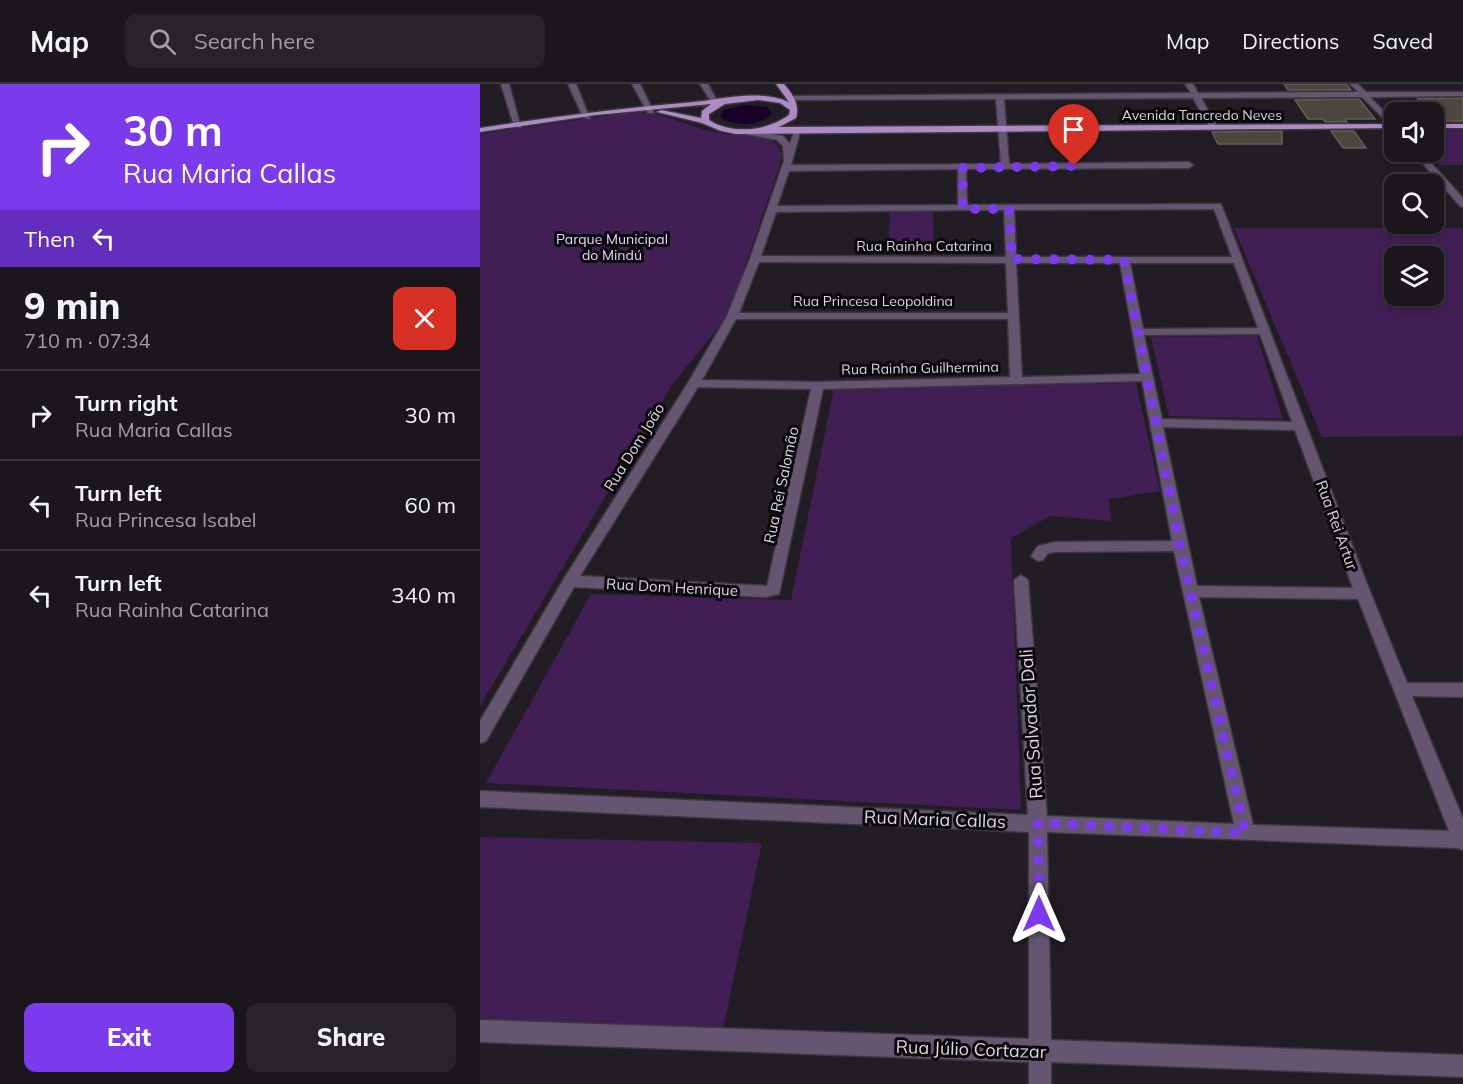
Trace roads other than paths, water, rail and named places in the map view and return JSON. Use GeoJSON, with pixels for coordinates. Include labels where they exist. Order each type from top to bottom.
{"type":"FeatureCollection","features":[{"type":"Feature","properties":{"kind":"main road"},"geometry":{"type":"LineString","coordinates":[[480,132],[518,124],[747,98],[772,92],[776,88],[774,84]]}},
{"type":"Feature","properties":{"kind":"main road"},"geometry":{"type":"LineString","coordinates":[[780,84],[792,98]]}},
{"type":"Feature","properties":{"kind":"main road"},"geometry":{"type":"LineString","coordinates":[[650,109],[705,121],[722,129],[740,131],[756,130],[784,123],[794,110],[777,100],[747,98]]}},
{"type":"Feature","properties":{"kind":"main road","name":"Rua Dom João"},"geometry":{"type":"LineString","coordinates":[[792,98],[798,131]]}},
{"type":"Feature","properties":{"kind":"main road"},"geometry":{"type":"LineString","coordinates":[[705,121],[703,117],[709,109],[734,100]]}},
{"type":"Feature","properties":{"kind":"main road"},"geometry":{"type":"LineString","coordinates":[[1444,126],[1463,126]]}},
{"type":"Feature","properties":{"kind":"main road","name":"Avenida Tancredo Neves"},"geometry":{"type":"LineString","coordinates":[[756,130],[1384,127]]}},
{"type":"Feature","properties":{"kind":"street"},"geometry":{"type":"LineString","coordinates":[[505,84],[518,124]]}},
{"type":"Feature","properties":{"kind":"street"},"geometry":{"type":"LineString","coordinates":[[572,84],[586,116]]}},
{"type":"Feature","properties":{"kind":"street"},"geometry":{"type":"LineString","coordinates":[[636,84],[650,109]]}},
{"type":"Feature","properties":{"kind":"street"},"geometry":{"type":"LineString","coordinates":[[704,84],[715,101]]}},
{"type":"Feature","properties":{"kind":"street"},"geometry":{"type":"LineString","coordinates":[[1188,84],[1214,128]]}},
{"type":"Feature","properties":{"kind":"street"},"geometry":{"type":"LineString","coordinates":[[1354,84],[1384,116]]}},
{"type":"Feature","properties":{"kind":"street"},"geometry":{"type":"LineString","coordinates":[[792,98],[1463,94]]}},
{"type":"Feature","properties":{"kind":"street"},"geometry":{"type":"LineString","coordinates":[[1000,97],[1005,167]]}},
{"type":"Feature","properties":{"kind":"street"},"geometry":{"type":"LineString","coordinates":[[740,131],[780,138],[787,146],[788,165],[962,168],[1189,165]]}},
{"type":"Feature","properties":{"kind":"street","name":"Rua Dom João"},"geometry":{"type":"LineString","coordinates":[[480,736],[570,581],[694,383],[732,316],[788,165],[798,131]]}},
{"type":"Feature","properties":{"kind":"street"},"geometry":{"type":"LineString","coordinates":[[1426,162],[1463,204]]}},
{"type":"Feature","properties":{"kind":"street"},"geometry":{"type":"LineString","coordinates":[[962,168],[963,209]]}},
{"type":"Feature","properties":{"kind":"street","name":"Rua Rei Artur"},"geometry":{"type":"LineString","coordinates":[[1009,209],[1218,206],[1363,594],[1463,841]]}},
{"type":"Feature","properties":{"kind":"street"},"geometry":{"type":"LineString","coordinates":[[771,209],[1009,209],[1016,381]]}},
{"type":"Feature","properties":{"kind":"street","name":"Rua Rainha Catarina"},"geometry":{"type":"LineString","coordinates":[[754,259],[1237,260]]}},
{"type":"Feature","properties":{"kind":"street"},"geometry":{"type":"LineString","coordinates":[[1124,260],[1180,546],[1245,833]]}},
{"type":"Feature","properties":{"kind":"street","name":"Rua Princesa Leopoldina"},"geometry":{"type":"LineString","coordinates":[[732,316],[1013,316]]}},
{"type":"Feature","properties":{"kind":"street"},"geometry":{"type":"LineString","coordinates":[[1138,332],[1265,331]]}},
{"type":"Feature","properties":{"kind":"street","name":"Rua Rainha Guilhermina"},"geometry":{"type":"LineString","coordinates":[[694,383],[818,386],[1146,377]]}},
{"type":"Feature","properties":{"kind":"street","name":"Rua Rei Salomão"},"geometry":{"type":"LineString","coordinates":[[774,590],[818,386]]}},
{"type":"Feature","properties":{"kind":"street"},"geometry":{"type":"LineString","coordinates":[[1155,423],[1301,426]]}},
{"type":"Feature","properties":{"kind":"street"},"geometry":{"type":"LineString","coordinates":[[1038,556],[1043,549],[1055,547],[1180,546]]}},
{"type":"Feature","properties":{"kind":"street","name":"Rua Salvador Dali"},"geometry":{"type":"LineString","coordinates":[[1021,580],[1038,823],[1040,1084]]}},
{"type":"Feature","properties":{"kind":"street","name":"Rua Dom Henrique"},"geometry":{"type":"LineString","coordinates":[[570,581],[766,592],[774,590]]}},
{"type":"Feature","properties":{"kind":"street"},"geometry":{"type":"LineString","coordinates":[[1190,591],[1363,594]]}},
{"type":"Feature","properties":{"kind":"street"},"geometry":{"type":"LineString","coordinates":[[1402,689],[1463,690]]}},
{"type":"Feature","properties":{"kind":"street","name":"Rua Maria Callas"},"geometry":{"type":"LineString","coordinates":[[480,799],[1463,841]]}},
{"type":"Feature","properties":{"kind":"street","name":"Rua Júlio Cortazar"},"geometry":{"type":"LineString","coordinates":[[480,1031],[1463,1066]]}},
{"type":"Feature","properties":{"kind":"park label","name":"Parque Municipal do Mindú"},"geometry":{"type":"Point","coordinates":[612,248]}}]}
